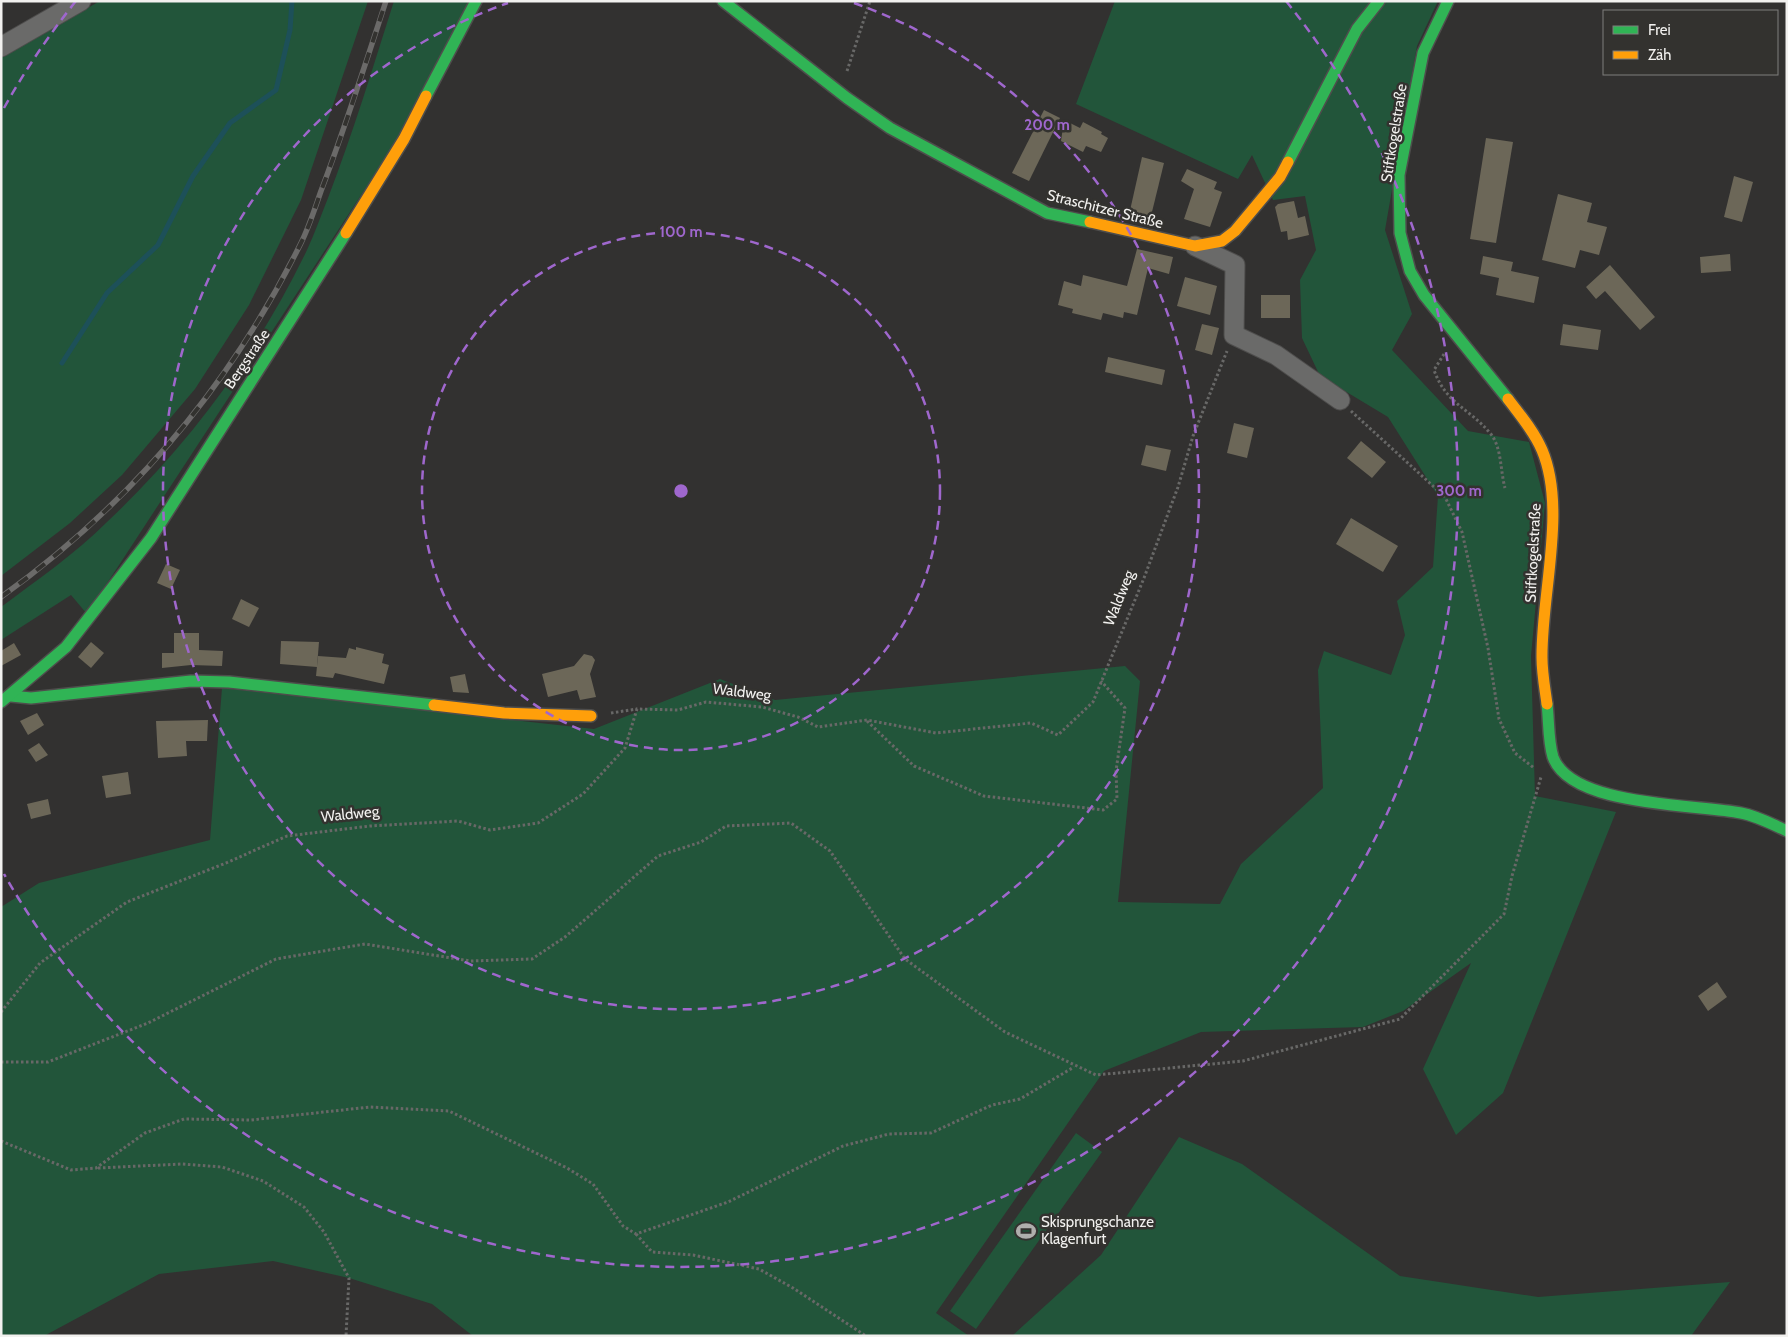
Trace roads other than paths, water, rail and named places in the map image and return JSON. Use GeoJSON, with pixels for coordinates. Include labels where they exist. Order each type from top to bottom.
{"type":"FeatureCollection","features":[{"type":"Feature","properties":{"kind":"street"},"geometry":{"type":"LineString","coordinates":[[1,47],[81,1]]}},
{"type":"Feature","properties":{"kind":"street","name":"Bergstraße"},"geometry":{"type":"LineString","coordinates":[[6,699],[66,647],[151,538],[303,302],[404,139],[476,1]]}},
{"type":"Feature","properties":{"kind":"street","name":"Straschitzer Straße"},"geometry":{"type":"LineString","coordinates":[[723,1],[847,98],[890,128],[1047,213],[1195,246],[1222,241],[1235,231],[1280,177],[1356,30],[1379,1]]}},
{"type":"Feature","properties":{"kind":"street","name":"Stiftkogelstraße"},"geometry":{"type":"LineString","coordinates":[[1448,1],[1423,53],[1399,175],[1400,233],[1410,271],[1424,295],[1465,344],[1528,426],[1542,450],[1550,479],[1552,513],[1542,658],[1553,757],[1562,770],[1573,780],[1607,794],[1741,813],[1764,820],[1787,831]]}},
{"type":"Feature","properties":{"kind":"street"},"geometry":{"type":"LineString","coordinates":[[1235,231],[1234,335],[1276,355],[1340,400]]}},
{"type":"Feature","properties":{"kind":"street"},"geometry":{"type":"LineString","coordinates":[[1195,246],[1235,265]]}},
{"type":"Feature","properties":{"kind":"street"},"geometry":{"type":"LineString","coordinates":[[6,699],[31,698],[190,680],[220,681],[504,713],[591,716]]}},
{"type":"Feature","properties":{"kind":"waterway"},"geometry":{"type":"LineString","coordinates":[[62,363],[107,293],[158,245],[193,176],[230,123],[276,90],[290,30],[292,1]]}},
{"type":"Feature","properties":{"kind":"railway"},"geometry":{"type":"LineString","coordinates":[[1,597],[93,523],[134,482],[173,439],[209,393],[242,346],[273,295],[307,231],[347,120],[386,1]]}},
{"type":"Feature","properties":{"kind":"place","name":"Skisprungschanze Klagenfurt"},"geometry":{"type":"Point","coordinates":[1026,1231]}}]}
